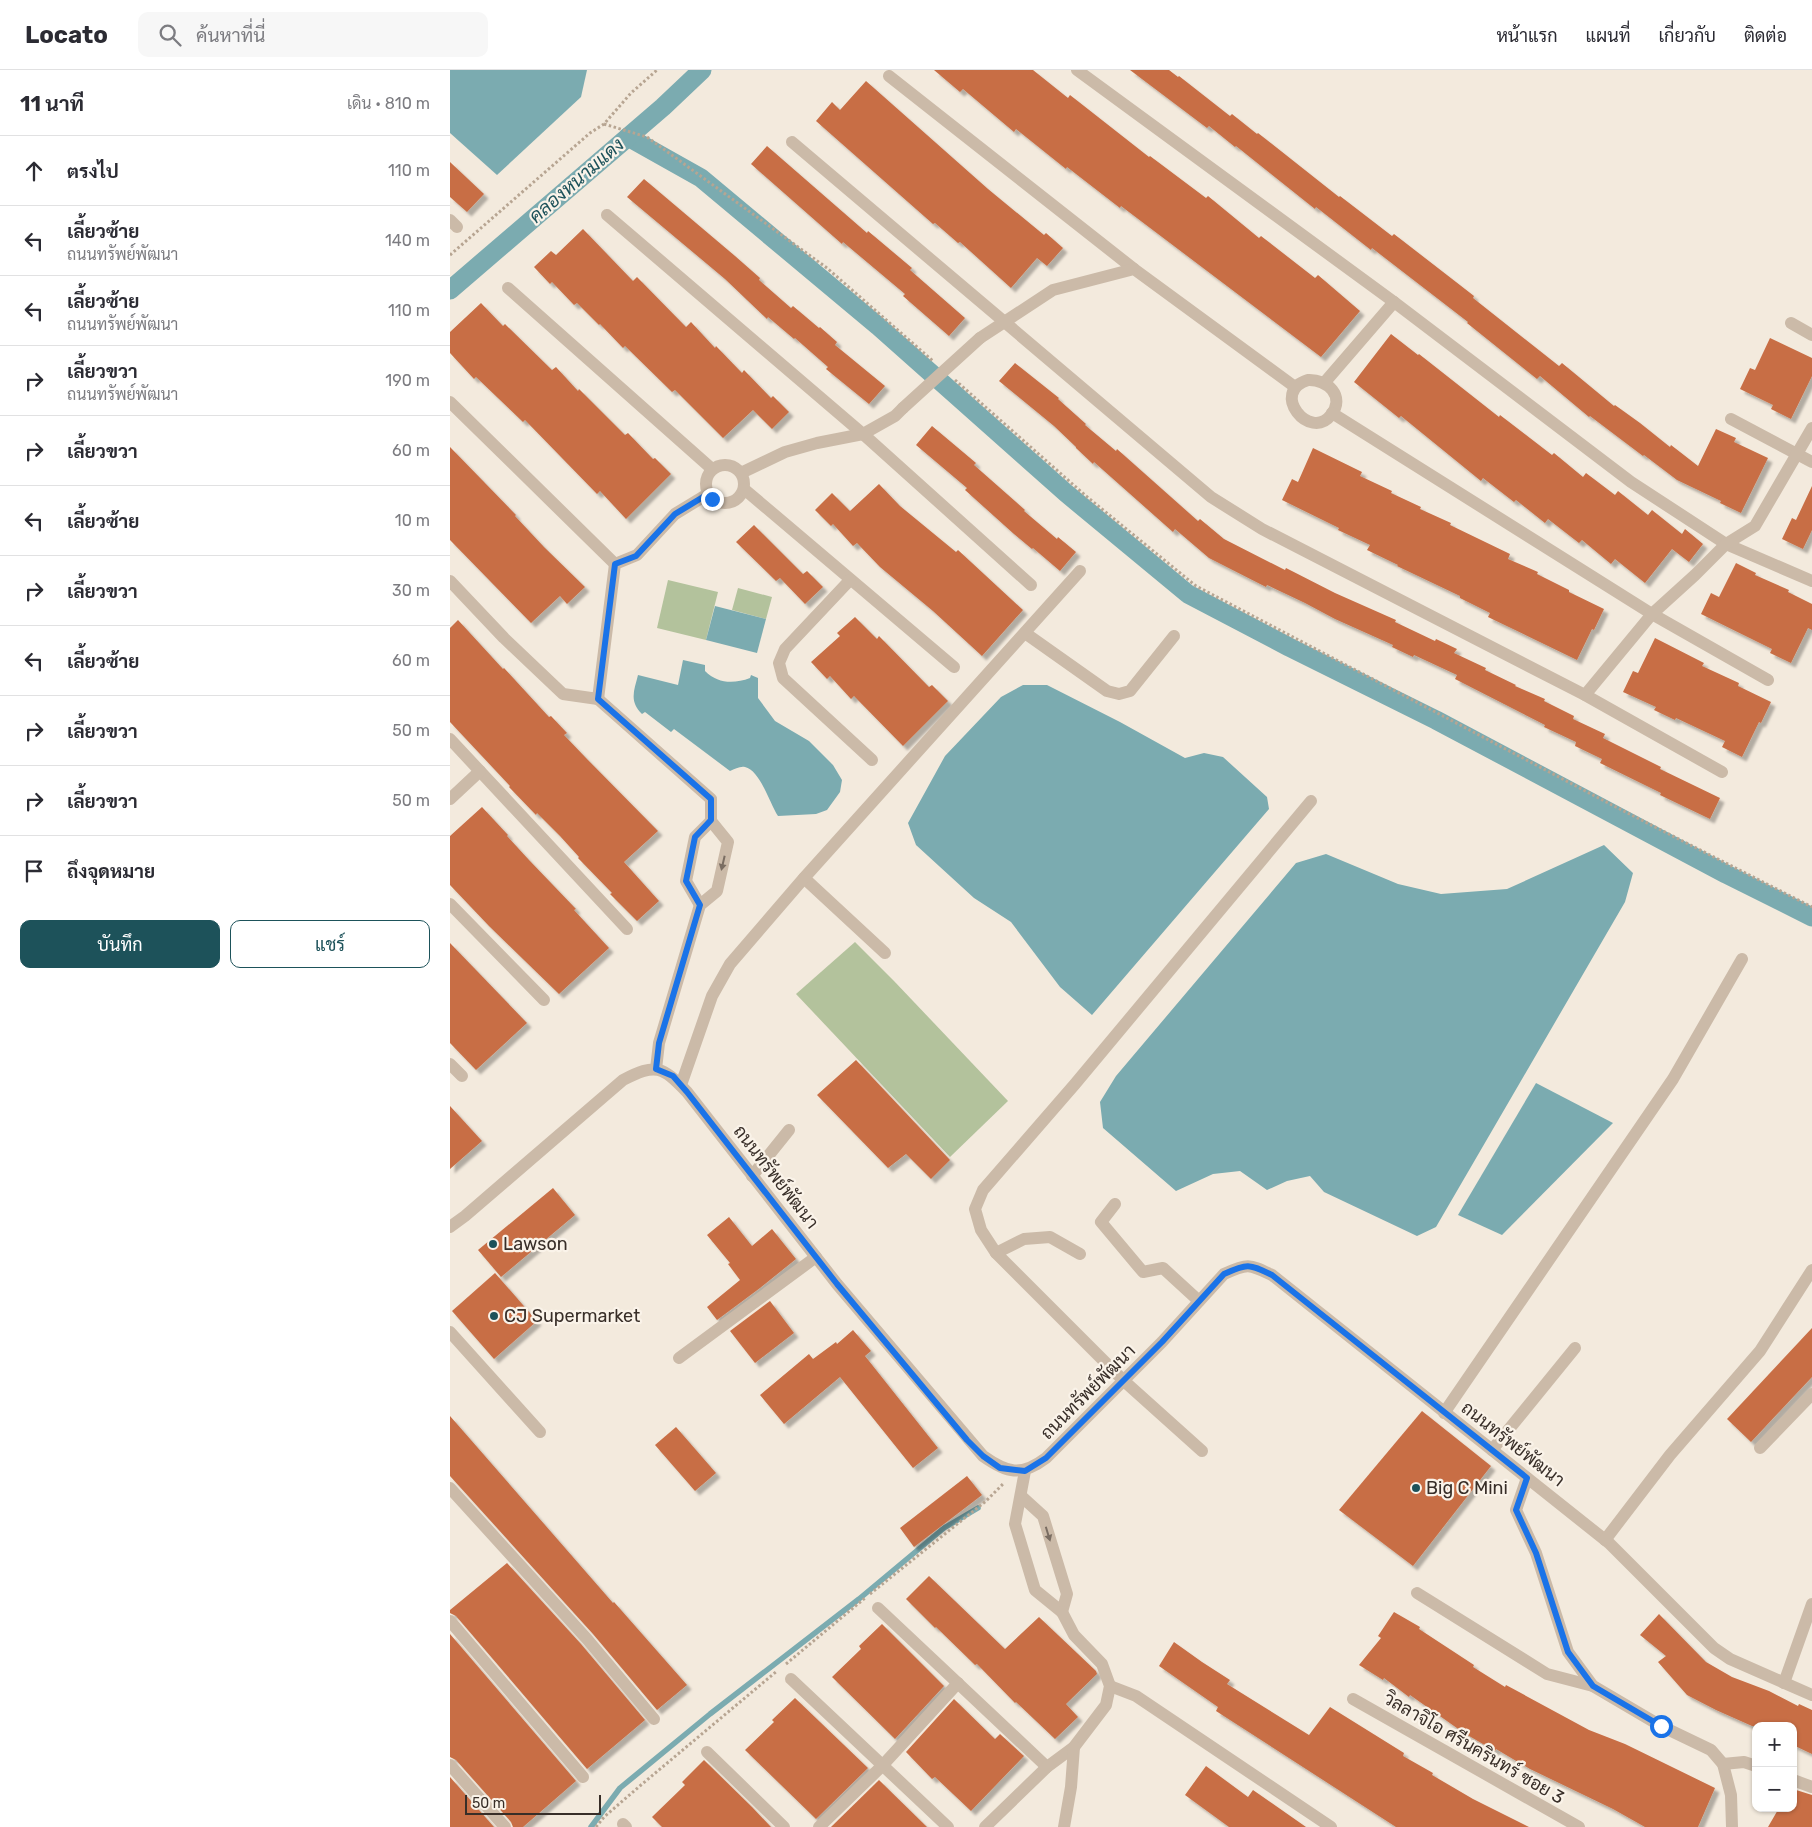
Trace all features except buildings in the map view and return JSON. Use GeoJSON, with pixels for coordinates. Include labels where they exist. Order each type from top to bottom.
{"type":"FeatureCollection","features":[{"type":"Feature","properties":{"kind":"street"},"geometry":{"type":"LineString","coordinates":[[1077,70],[1394,302],[1631,482],[1726,544],[1812,582]]}},
{"type":"Feature","properties":{"kind":"street"},"geometry":{"type":"LineString","coordinates":[[889,76],[1134,269],[1295,387]]}},
{"type":"Feature","properties":{"kind":"street"},"geometry":{"type":"LineString","coordinates":[[792,142],[1212,496],[1262,529],[1585,695],[1722,772]]}},
{"type":"Feature","properties":{"kind":"street"},"geometry":{"type":"LineString","coordinates":[[607,215],[863,434],[1032,585]]}},
{"type":"Feature","properties":{"kind":"street"},"geometry":{"type":"LineString","coordinates":[[741,473],[786,452],[817,443],[863,434],[895,416],[980,338],[1053,290],[1134,269]]}},
{"type":"Feature","properties":{"kind":"street"},"geometry":{"type":"LineString","coordinates":[[508,288],[712,469]]}},
{"type":"Feature","properties":{"kind":"street"},"geometry":{"type":"LineString","coordinates":[[1325,382],[1394,302]]}},
{"type":"Feature","properties":{"kind":"street"},"geometry":{"type":"LineString","coordinates":[[1791,323],[1812,334]]}},
{"type":"Feature","properties":{"kind":"street"},"geometry":{"type":"LineString","coordinates":[[1308,380],[1325,382],[1336,396],[1336,405],[1327,419],[1310,422],[1302,418],[1295,411],[1292,403],[1295,387],[1301,382],[1308,380]]}},
{"type":"Feature","properties":{"kind":"street"},"geometry":{"type":"LineString","coordinates":[[450,402],[615,564]]}},
{"type":"Feature","properties":{"kind":"street"},"geometry":{"type":"LineString","coordinates":[[1332,413],[1652,614],[1768,680]]}},
{"type":"Feature","properties":{"kind":"street"},"geometry":{"type":"LineString","coordinates":[[1731,418],[1812,462]]}},
{"type":"Feature","properties":{"kind":"street"},"geometry":{"type":"LineString","coordinates":[[1585,695],[1652,614],[1726,544],[1755,526],[1812,428]]}},
{"type":"Feature","properties":{"kind":"street"},"geometry":{"type":"LineString","coordinates":[[726,465],[734,467],[741,473],[744,484],[741,496],[730,503],[718,503],[708,494],[705,484],[706,478],[712,469],[726,465]]}},
{"type":"Feature","properties":{"kind":"street"},"geometry":{"type":"LineString","coordinates":[[744,489],[954,667]]}},
{"type":"Feature","properties":{"kind":"street"},"geometry":{"type":"LineString","coordinates":[[615,564],[636,556],[675,514],[708,494]]}},
{"type":"Feature","properties":{"kind":"street"},"geometry":{"type":"LineString","coordinates":[[598,699],[615,564]]}},
{"type":"Feature","properties":{"kind":"street"},"geometry":{"type":"LineString","coordinates":[[680,1085],[712,996],[730,964],[804,878],[1080,571]]}},
{"type":"Feature","properties":{"kind":"street"},"geometry":{"type":"LineString","coordinates":[[850,580],[785,650],[779,663],[782,678],[872,760]]}},
{"type":"Feature","properties":{"kind":"street"},"geometry":{"type":"LineString","coordinates":[[450,581],[504,638],[563,694],[598,699],[711,799],[711,820],[728,842],[717,891],[700,905],[659,1043],[656,1069],[640,1071],[623,1080],[450,1227]]}},
{"type":"Feature","properties":{"kind":"street"},"geometry":{"type":"LineString","coordinates":[[1025,633],[1107,690],[1119,694],[1130,691],[1174,636]]}},
{"type":"Feature","properties":{"kind":"street"},"geometry":{"type":"LineString","coordinates":[[450,740],[627,929]]}},
{"type":"Feature","properties":{"kind":"street"},"geometry":{"type":"LineString","coordinates":[[450,799],[480,771]]}},
{"type":"Feature","properties":{"kind":"street"},"geometry":{"type":"LineString","coordinates":[[1202,1451],[1124,1381],[996,1253],[981,1230],[975,1210],[983,1190],[1075,1084],[1311,801]]}},
{"type":"Feature","properties":{"kind":"street"},"geometry":{"type":"LineString","coordinates":[[700,905],[686,881],[695,837],[711,820]]}},
{"type":"Feature","properties":{"kind":"street"},"geometry":{"type":"LineString","coordinates":[[804,878],[885,953]]}},
{"type":"Feature","properties":{"kind":"street"},"geometry":{"type":"LineString","coordinates":[[450,904],[544,1000]]}},
{"type":"Feature","properties":{"kind":"street"},"geometry":{"type":"LineString","coordinates":[[1444,1412],[1673,1079],[1742,959]]}},
{"type":"Feature","properties":{"kind":"street"},"geometry":{"type":"LineString","coordinates":[[450,1064],[462,1076]]}},
{"type":"Feature","properties":{"kind":"street","name":"ถนนทรัพย์พัฒนา"},"geometry":{"type":"LineString","coordinates":[[656,1069],[673,1076],[816,1257],[983,1456],[1000,1468],[1021,1471],[1046,1458],[1162,1342],[1224,1274],[1252,1265],[1272,1275],[1605,1540],[1714,1648],[1730,1659],[1812,1695]]}},
{"type":"Feature","properties":{"kind":"street"},"geometry":{"type":"LineString","coordinates":[[752,1176],[789,1130]]}},
{"type":"Feature","properties":{"kind":"street"},"geometry":{"type":"LineString","coordinates":[[1114,1204],[1101,1222],[1106,1230],[1144,1272],[1163,1268],[1199,1301]]}},
{"type":"Feature","properties":{"kind":"street"},"geometry":{"type":"LineString","coordinates":[[996,1253],[1024,1239],[1050,1237],[1080,1254]]}},
{"type":"Feature","properties":{"kind":"street"},"geometry":{"type":"LineString","coordinates":[[679,1358],[816,1257]]}},
{"type":"Feature","properties":{"kind":"street"},"geometry":{"type":"LineString","coordinates":[[1605,1540],[1670,1455],[1760,1351],[1812,1270]]}},
{"type":"Feature","properties":{"kind":"street"},"geometry":{"type":"LineString","coordinates":[[450,1332],[540,1432]]}},
{"type":"Feature","properties":{"kind":"street"},"geometry":{"type":"LineString","coordinates":[[1492,1450],[1575,1348]]}},
{"type":"Feature","properties":{"kind":"street"},"geometry":{"type":"LineString","coordinates":[[1760,1448],[1812,1394]]}},
{"type":"Feature","properties":{"kind":"street"},"geometry":{"type":"LineString","coordinates":[[985,1827],[1047,1767],[1074,1747],[1106,1704],[1110,1686],[1102,1664],[1074,1635],[1062,1612],[1035,1590],[1015,1524],[1020,1496],[1021,1471]]}},
{"type":"Feature","properties":{"kind":"street"},"geometry":{"type":"LineString","coordinates":[[1527,1478],[1516,1510],[1536,1553],[1568,1652],[1593,1686]]}},
{"type":"Feature","properties":{"kind":"street"},"geometry":{"type":"LineString","coordinates":[[450,1488],[587,1639],[654,1719]]}},
{"type":"Feature","properties":{"kind":"street"},"geometry":{"type":"LineString","coordinates":[[1020,1496],[1043,1516],[1067,1594],[1062,1612]]}},
{"type":"Feature","properties":{"kind":"street"},"geometry":{"type":"LineString","coordinates":[[1417,1593],[1547,1674],[1593,1686],[1661,1726],[1711,1750],[1723,1764],[1731,1795],[1732,1827]]}},
{"type":"Feature","properties":{"kind":"street"},"geometry":{"type":"LineString","coordinates":[[1784,1683],[1812,1604]]}},
{"type":"Feature","properties":{"kind":"street"},"geometry":{"type":"LineString","coordinates":[[878,1608],[1047,1767]]}},
{"type":"Feature","properties":{"kind":"street"},"geometry":{"type":"LineString","coordinates":[[450,1621],[583,1777]]}},
{"type":"Feature","properties":{"kind":"street"},"geometry":{"type":"LineString","coordinates":[[790,1679],[948,1827]]}},
{"type":"Feature","properties":{"kind":"street"},"geometry":{"type":"LineString","coordinates":[[819,1827],[882,1766],[958,1683]]}},
{"type":"Feature","properties":{"kind":"street"},"geometry":{"type":"LineString","coordinates":[[1110,1686],[1136,1696],[1328,1826]]}},
{"type":"Feature","properties":{"kind":"street","name":"วิลลาจิโอ ศรีนครินทร์ ซอย 3"},"geometry":{"type":"LineString","coordinates":[[1353,1699],[1578,1827]]}},
{"type":"Feature","properties":{"kind":"street"},"geometry":{"type":"LineString","coordinates":[[1064,1827],[1071,1787],[1074,1747]]}},
{"type":"Feature","properties":{"kind":"street"},"geometry":{"type":"LineString","coordinates":[[707,1752],[784,1827]]}},
{"type":"Feature","properties":{"kind":"street"},"geometry":{"type":"LineString","coordinates":[[1723,1764],[1744,1762],[1752,1765]]}},
{"type":"Feature","properties":{"kind":"street"},"geometry":{"type":"LineString","coordinates":[[450,1765],[504,1827]]}},
{"type":"Feature","properties":{"kind":"street"},"geometry":{"type":"LineString","coordinates":[[1797,1781],[1812,1787]]}},
{"type":"Feature","properties":{"kind":"path"},"geometry":{"type":"LineString","coordinates":[[450,256],[590,133],[604,124],[631,93],[657,70]]}},
{"type":"Feature","properties":{"kind":"path"},"geometry":{"type":"LineString","coordinates":[[604,124],[647,137],[827,268],[938,366]]}},
{"type":"Feature","properties":{"kind":"path"},"geometry":{"type":"LineString","coordinates":[[953,379],[1086,496],[1196,586],[1612,805],[1812,907]]}},
{"type":"Feature","properties":{"kind":"path"},"geometry":{"type":"LineString","coordinates":[[596,1827],[604,1817],[649,1778],[1021,1471]]}},
{"type":"Feature","properties":{"kind":"green space"},"geometry":{"type":"Polygon","coordinates":[[[668,580],[718,592],[706,640],[657,628],[668,580]]]}},
{"type":"Feature","properties":{"kind":"green space"},"geometry":{"type":"Polygon","coordinates":[[[738,588],[772,597],[766,619],[732,610],[738,588]]]}},
{"type":"Feature","properties":{"kind":"green space"},"geometry":{"type":"Polygon","coordinates":[[[855,942],[1008,1101],[950,1157],[796,994],[855,942]]]}},
{"type":"Feature","properties":{"kind":"water"},"geometry":{"type":"Polygon","coordinates":[[[450,70],[587,70],[581,97],[497,175],[450,133],[450,70]]]}},
{"type":"Feature","properties":{"kind":"water"},"geometry":{"type":"Polygon","coordinates":[[[715,606],[766,619],[757,653],[706,640],[715,606]]]}},
{"type":"Feature","properties":{"kind":"water"},"geometry":{"type":"Polygon","coordinates":[[[683,660],[705,665],[705,671],[721,681],[738,681],[750,678],[751,675],[758,678],[758,698],[775,721],[809,741],[833,765],[842,780],[840,792],[827,810],[816,814],[778,816],[760,781],[750,769],[741,767],[730,771],[674,729],[671,732],[645,712],[642,714],[635,705],[634,700],[638,675],[678,685],[683,660]]]}},
{"type":"Feature","properties":{"kind":"water"},"geometry":{"type":"Polygon","coordinates":[[[1023,685],[1047,685],[1185,758],[1204,753],[1223,757],[1267,797],[1269,809],[1092,1015],[1060,987],[1011,922],[974,898],[916,845],[908,823],[945,756],[1001,697],[1023,685]]]}},
{"type":"Feature","properties":{"kind":"water"},"geometry":{"type":"Polygon","coordinates":[[[1604,845],[1633,873],[1625,902],[1436,1227],[1417,1236],[1324,1192],[1310,1176],[1287,1181],[1267,1190],[1240,1171],[1213,1174],[1176,1191],[1103,1128],[1100,1102],[1116,1076],[1296,863],[1326,854],[1398,884],[1441,894],[1507,889],[1604,845]]]}},
{"type":"Feature","properties":{"kind":"water"},"geometry":{"type":"Polygon","coordinates":[[[1536,1083],[1613,1123],[1502,1235],[1458,1215],[1536,1083]]]}},
{"type":"Feature","properties":{"kind":"waterway","name":"คลองหนามแดง"},"geometry":{"type":"LineString","coordinates":[[450,290],[663,107],[702,70]]}},
{"type":"Feature","properties":{"kind":"waterway"},"geometry":{"type":"LineString","coordinates":[[628,137],[701,178],[878,326],[1066,493],[1188,594],[1289,647],[1436,720],[1726,874],[1812,917]]}},
{"type":"Feature","properties":{"kind":"waterway"},"geometry":{"type":"LineString","coordinates":[[591,1827],[620,1788],[710,1714],[859,1599],[944,1528],[978,1508]]}},
{"type":"Feature","properties":{"kind":"place","name":"Lawson"},"geometry":{"type":"Point","coordinates":[493,1244]}},
{"type":"Feature","properties":{"kind":"place","name":"CJ Supermarket"},"geometry":{"type":"Point","coordinates":[494,1316]}},
{"type":"Feature","properties":{"kind":"place","name":"Big C Mini"},"geometry":{"type":"Point","coordinates":[1416,1488]}},
{"type":"Feature","properties":{"kind":"route"},"geometry":{"type":"LineString","coordinates":[[712,499],[708,494],[675,514],[636,556],[615,564],[598,699],[711,799],[711,820],[695,837],[686,881],[700,905],[659,1043],[656,1069],[673,1076],[687,1092],[837,1284],[967,1440],[983,1456],[1000,1468],[1025,1471],[1036,1466],[1046,1458],[1162,1342],[1224,1274],[1252,1265],[1272,1275],[1527,1478],[1516,1510],[1536,1553],[1568,1652],[1593,1686],[1661,1726]]}}]}
